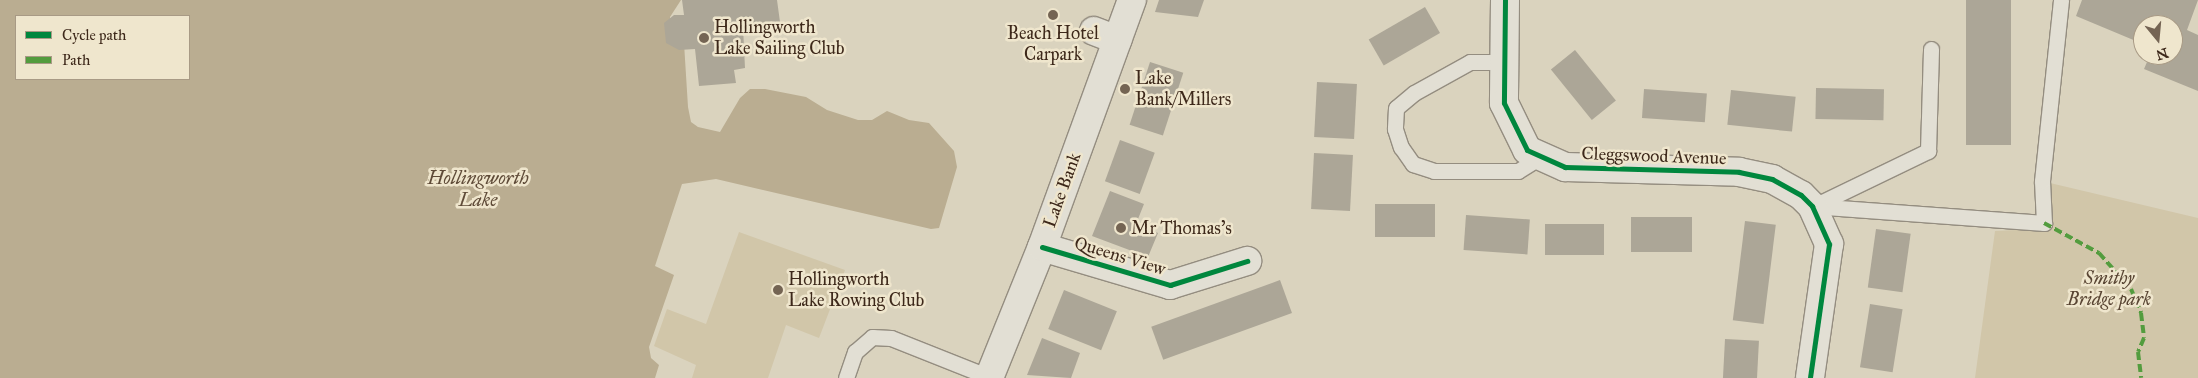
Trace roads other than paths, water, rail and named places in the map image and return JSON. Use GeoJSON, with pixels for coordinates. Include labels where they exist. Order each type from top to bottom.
{"type":"FeatureCollection","features":[{"type":"Feature","properties":{"kind":"street","name":"Lake Bank"},"geometry":{"type":"LineString","coordinates":[[989,378],[1042,247],[1106,35],[1132,0]]}},
{"type":"Feature","properties":{"kind":"street","name":"Cleggswood Avenue"},"geometry":{"type":"LineString","coordinates":[[1505,0],[1504,103],[1527,150],[1565,167],[1739,172],[1772,178],[1801,195],[1812,206],[1829,244],[1810,378]]}},
{"type":"Feature","properties":{"kind":"street","name":"Queens View"},"geometry":{"type":"LineString","coordinates":[[1042,247],[1170,285],[1246,260]]}},
{"type":"Feature","properties":{"kind":"lane"},"geometry":{"type":"LineString","coordinates":[[1812,206],[2044,223],[2042,181],[2061,0]]}},
{"type":"Feature","properties":{"kind":"lane"},"geometry":{"type":"LineString","coordinates":[[1812,206],[1928,151],[1931,49]]}},
{"type":"Feature","properties":{"kind":"lane"},"geometry":{"type":"LineString","coordinates":[[1504,62],[1470,62],[1408,98],[1396,108],[1395,129],[1401,148],[1413,164],[1434,171],[1518,171],[1540,157]]}},
{"type":"Feature","properties":{"kind":"lane"},"geometry":{"type":"LineString","coordinates":[[846,378],[855,352],[872,337],[891,338],[989,378]]}},
{"type":"Feature","properties":{"kind":"water","name":"Hollingworth Lake"},"geometry":{"type":"Polygon","coordinates":[[[0,0],[681,0],[670,17],[670,26],[684,43],[688,107],[691,122],[698,127],[720,132],[740,98],[750,89],[765,89],[806,97],[827,110],[858,120],[872,120],[887,111],[909,120],[929,123],[954,151],[957,167],[939,228],[931,229],[716,179],[682,184],[655,266],[674,275],[649,347],[651,358],[659,365],[655,378],[0,378],[0,0]]]}},
{"type":"Feature","properties":{"kind":"place","name":"Beach Hotel Carpark"},"geometry":{"type":"Point","coordinates":[1053,15]}},
{"type":"Feature","properties":{"kind":"place","name":"Hollingworth Lake Sailing Club"},"geometry":{"type":"Point","coordinates":[704,38]}},
{"type":"Feature","properties":{"kind":"place","name":"Lake Bank/Millers"},"geometry":{"type":"Point","coordinates":[1125,89]}},
{"type":"Feature","properties":{"kind":"place","name":"Mr Thomas's"},"geometry":{"type":"Point","coordinates":[1121,228]}},
{"type":"Feature","properties":{"kind":"place","name":"Hollingworth Lake Rowing Club"},"geometry":{"type":"Point","coordinates":[778,290]}},
{"type":"Feature","properties":{"kind":"park label","name":"Smithy Bridge park"},"geometry":{"type":"Point","coordinates":[2109,289]}}]}
